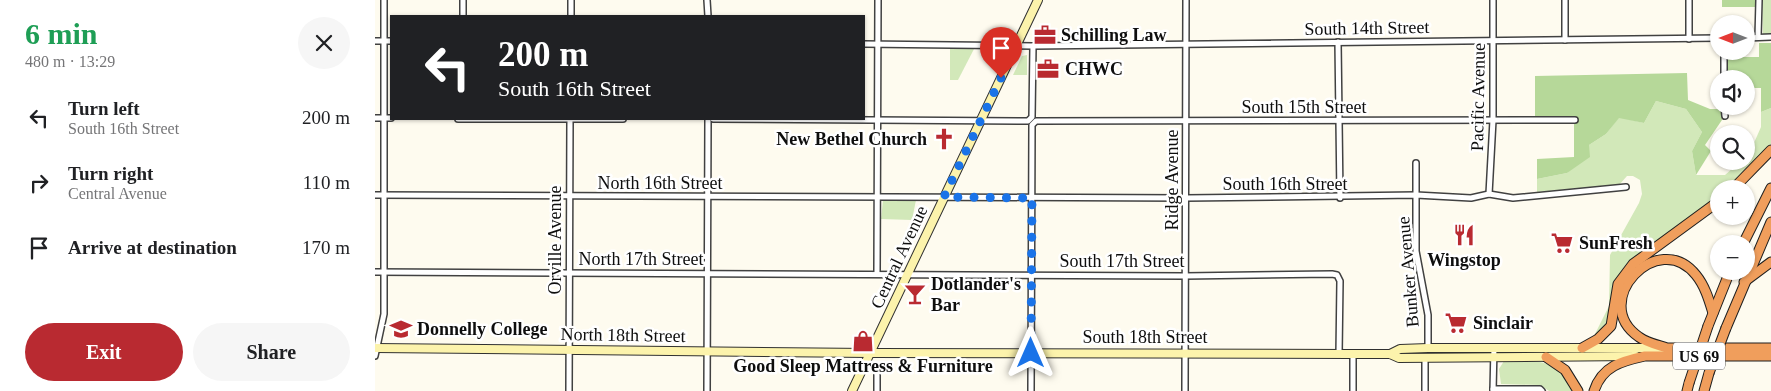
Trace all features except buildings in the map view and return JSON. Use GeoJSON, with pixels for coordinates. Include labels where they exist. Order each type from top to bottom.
{"type":"FeatureCollection","features":[{"type":"Feature","properties":{"kind":"highway"},"geometry":{"type":"LineString","coordinates":[[1742,180],[1771,150]]}},
{"type":"Feature","properties":{"kind":"highway"},"geometry":{"type":"LineString","coordinates":[[1748,235],[1771,188]]}},
{"type":"Feature","properties":{"kind":"highway"},"geometry":{"type":"LineString","coordinates":[[1582,348],[1598,339],[1611,326],[1616,294],[1624,273],[1633,264],[1710,208]]}},
{"type":"Feature","properties":{"kind":"highway"},"geometry":{"type":"LineString","coordinates":[[1706,389],[1709,373],[1743,282],[1771,222]]}},
{"type":"Feature","properties":{"kind":"highway"},"geometry":{"type":"LineString","coordinates":[[1667,348],[1639,338],[1628,326],[1623,316],[1625,285],[1635,272],[1654,261],[1665,260],[1689,268],[1703,286],[1713,313]]}},
{"type":"Feature","properties":{"kind":"highway"},"geometry":{"type":"LineString","coordinates":[[1743,282],[1771,262]]}},
{"type":"Feature","properties":{"kind":"highway"},"geometry":{"type":"LineString","coordinates":[[1688,387],[1708,326],[1726,280]]}},
{"type":"Feature","properties":{"kind":"highway","name":"South 18th Street"},"geometry":{"type":"LineString","coordinates":[[1667,348],[1771,348]]}},
{"type":"Feature","properties":{"kind":"highway","name":"US 69"},"geometry":{"type":"LineString","coordinates":[[1594,391],[1604,373],[1613,366],[1645,356],[1771,356]]}},
{"type":"Feature","properties":{"kind":"highway"},"geometry":{"type":"LineString","coordinates":[[1753,356],[1771,364]]}},
{"type":"Feature","properties":{"kind":"highway"},"geometry":{"type":"LineString","coordinates":[[1546,357],[1565,370],[1578,391]]}},
{"type":"Feature","properties":{"kind":"main road","name":"Central Avenue"},"geometry":{"type":"LineString","coordinates":[[852,391],[1038,0]]}},
{"type":"Feature","properties":{"kind":"main road","name":"South 18th Street"},"geometry":{"type":"LineString","coordinates":[[1391,354],[1400,349],[1428,348],[1667,348]]}},
{"type":"Feature","properties":{"kind":"main road","name":"North 18th Street"},"geometry":{"type":"LineString","coordinates":[[376,351],[569,349],[870,353]]}},
{"type":"Feature","properties":{"kind":"main road","name":"South 18th Street"},"geometry":{"type":"LineString","coordinates":[[870,353],[1391,354],[1399,358],[1645,356]]}},
{"type":"Feature","properties":{"kind":"street"},"geometry":{"type":"LineString","coordinates":[[376,351],[383,322],[383,0]]}},
{"type":"Feature","properties":{"kind":"street"},"geometry":{"type":"LineString","coordinates":[[463,0],[463,15]]}},
{"type":"Feature","properties":{"kind":"street"},"geometry":{"type":"LineString","coordinates":[[571,0],[571,15]]}},
{"type":"Feature","properties":{"kind":"street"},"geometry":{"type":"LineString","coordinates":[[707,0],[708,15]]}},
{"type":"Feature","properties":{"kind":"street"},"geometry":{"type":"LineString","coordinates":[[877,274],[878,0]]}},
{"type":"Feature","properties":{"kind":"street","name":"Ridge Avenue"},"geometry":{"type":"LineString","coordinates":[[1185,391],[1187,0]]}},
{"type":"Feature","properties":{"kind":"street","name":"Pacific Avenue"},"geometry":{"type":"LineString","coordinates":[[1489,194],[1493,120],[1493,0]]}},
{"type":"Feature","properties":{"kind":"street"},"geometry":{"type":"LineString","coordinates":[[1565,0],[1565,40]]}},
{"type":"Feature","properties":{"kind":"street"},"geometry":{"type":"LineString","coordinates":[[1689,0],[1689,39]]}},
{"type":"Feature","properties":{"kind":"street"},"geometry":{"type":"LineString","coordinates":[[1759,0],[1759,37]]}},
{"type":"Feature","properties":{"kind":"street"},"geometry":{"type":"LineString","coordinates":[[1755,37],[1771,37]]}},
{"type":"Feature","properties":{"kind":"street","name":"South 14th Street"},"geometry":{"type":"LineString","coordinates":[[865,44],[1033,46],[1710,38]]}},
{"type":"Feature","properties":{"kind":"street"},"geometry":{"type":"LineString","coordinates":[[375,41],[390,41]]}},
{"type":"Feature","properties":{"kind":"street"},"geometry":{"type":"LineString","coordinates":[[1338,42],[1340,198]]}},
{"type":"Feature","properties":{"kind":"street"},"geometry":{"type":"LineString","coordinates":[[1031,391],[1033,46]]}},
{"type":"Feature","properties":{"kind":"street"},"geometry":{"type":"LineString","coordinates":[[375,118],[390,118]]}},
{"type":"Feature","properties":{"kind":"street","name":"Orville Avenue"},"geometry":{"type":"LineString","coordinates":[[569,120],[569,391]]}},
{"type":"Feature","properties":{"kind":"street"},"geometry":{"type":"LineString","coordinates":[[707,391],[708,120]]}},
{"type":"Feature","properties":{"kind":"street","name":"South 15th Street"},"geometry":{"type":"LineString","coordinates":[[865,120],[1575,120]]}},
{"type":"Feature","properties":{"kind":"street","name":"Bunker Avenue"},"geometry":{"type":"LineString","coordinates":[[1416,163],[1416,251],[1428,315],[1428,348]]}},
{"type":"Feature","properties":{"kind":"street","name":"South 16th Street"},"geometry":{"type":"LineString","coordinates":[[944,197],[1340,198],[1416,195],[1471,198],[1489,194],[1513,198],[1625,187]]}},
{"type":"Feature","properties":{"kind":"street","name":"North 16th Street"},"geometry":{"type":"LineString","coordinates":[[375,195],[944,197]]}},
{"type":"Feature","properties":{"kind":"street","name":"North 17th Street"},"geometry":{"type":"LineString","coordinates":[[375,272],[907,274]]}},
{"type":"Feature","properties":{"kind":"street","name":"South 17th Street"},"geometry":{"type":"LineString","coordinates":[[907,274],[1337,276],[1340,281],[1339,354]]}},
{"type":"Feature","properties":{"kind":"street"},"geometry":{"type":"LineString","coordinates":[[1494,347],[1493,390],[1540,389],[1542,391]]}},
{"type":"Feature","properties":{"kind":"street"},"geometry":{"type":"LineString","coordinates":[[1353,354],[1353,391]]}},
{"type":"Feature","properties":{"kind":"street"},"geometry":{"type":"LineString","coordinates":[[1425,358],[1425,391]]}},
{"type":"Feature","properties":{"kind":"street"},"geometry":{"type":"LineString","coordinates":[[877,371],[877,391]]}},
{"type":"Feature","properties":{"kind":"green space"},"geometry":{"type":"Polygon","coordinates":[[[1722,0],[1756,0],[1756,7],[1722,7],[1722,0]]]}},
{"type":"Feature","properties":{"kind":"green space"},"geometry":{"type":"Polygon","coordinates":[[[1762,0],[1771,0],[1771,35],[1763,34],[1762,0]]]}},
{"type":"Feature","properties":{"kind":"green space"},"geometry":{"type":"Polygon","coordinates":[[[1759,43],[1771,43],[1771,108],[1761,112],[1761,88],[1755,88],[1755,70],[1726,70],[1726,60],[1755,60],[1755,57],[1759,57],[1759,43]]]}},
{"type":"Feature","properties":{"kind":"green space"},"geometry":{"type":"Polygon","coordinates":[[[950,49],[974,49],[958,80],[950,80],[950,49]]]}},
{"type":"Feature","properties":{"kind":"green space"},"geometry":{"type":"Polygon","coordinates":[[[1027,55],[1027,75],[1013,75],[1022,56],[1027,55]]]}},
{"type":"Feature","properties":{"kind":"green space"},"geometry":{"type":"Polygon","coordinates":[[[1687,73],[1688,100],[1710,109],[1710,115],[1722,115],[1722,120],[1719,125],[1710,125],[1710,138],[1705,145],[1710,153],[1696,175],[1692,151],[1702,132],[1686,109],[1656,101],[1644,123],[1619,118],[1606,134],[1589,145],[1590,157],[1567,173],[1537,179],[1537,159],[1574,157],[1574,116],[1535,116],[1535,76],[1687,73]]]}},
{"type":"Feature","properties":{"kind":"green space"},"geometry":{"type":"Polygon","coordinates":[[[1656,101],[1686,109],[1702,132],[1692,151],[1696,175],[1725,175],[1731,170],[1746,170],[1737,180],[1710,180],[1710,203],[1628,262],[1615,284],[1608,325],[1593,338],[1609,306],[1610,255],[1639,203],[1642,194],[1640,180],[1633,176],[1627,176],[1619,185],[1537,192],[1537,179],[1567,173],[1589,145],[1606,134],[1619,117],[1644,123],[1656,101]]]}},
{"type":"Feature","properties":{"kind":"green space"},"geometry":{"type":"Polygon","coordinates":[[[1771,108],[1771,144],[1755,161],[1755,141],[1761,127],[1761,112],[1771,108]]]}},
{"type":"Feature","properties":{"kind":"green space"},"geometry":{"type":"Polygon","coordinates":[[[883,200],[916,200],[912,220],[881,219],[883,200]]]}},
{"type":"Feature","properties":{"kind":"green space"},"geometry":{"type":"Polygon","coordinates":[[[1504,361],[1545,363],[1560,372],[1573,391],[1549,391],[1540,385],[1501,384],[1499,369],[1504,361]]]}},
{"type":"Feature","properties":{"kind":"place","name":"Schilling Law"},"geometry":{"type":"Point","coordinates":[1045,35]}},
{"type":"Feature","properties":{"kind":"place","name":"CHWC"},"geometry":{"type":"Point","coordinates":[1048,69]}},
{"type":"Feature","properties":{"kind":"place","name":"New Bethel Church"},"geometry":{"type":"Point","coordinates":[944,139]}},
{"type":"Feature","properties":{"kind":"place","name":"Wingstop"},"geometry":{"type":"Point","coordinates":[1464,235]}},
{"type":"Feature","properties":{"kind":"place","name":"SunFresh"},"geometry":{"type":"Point","coordinates":[1562,243]}},
{"type":"Feature","properties":{"kind":"place","name":"Dotlander's Bar"},"geometry":{"type":"Point","coordinates":[915,294]}},
{"type":"Feature","properties":{"kind":"place","name":"Sinclair"},"geometry":{"type":"Point","coordinates":[1456,323]}},
{"type":"Feature","properties":{"kind":"place","name":"Donnelly College"},"geometry":{"type":"Point","coordinates":[401,329]}},
{"type":"Feature","properties":{"kind":"place","name":"Good Sleep Mattress & Furniture"},"geometry":{"type":"Point","coordinates":[863,341]}},
{"type":"Feature","properties":{"kind":"route"},"geometry":{"type":"LineString","coordinates":[[1001,78],[944,197],[1032,198],[1031,353]]}}]}
